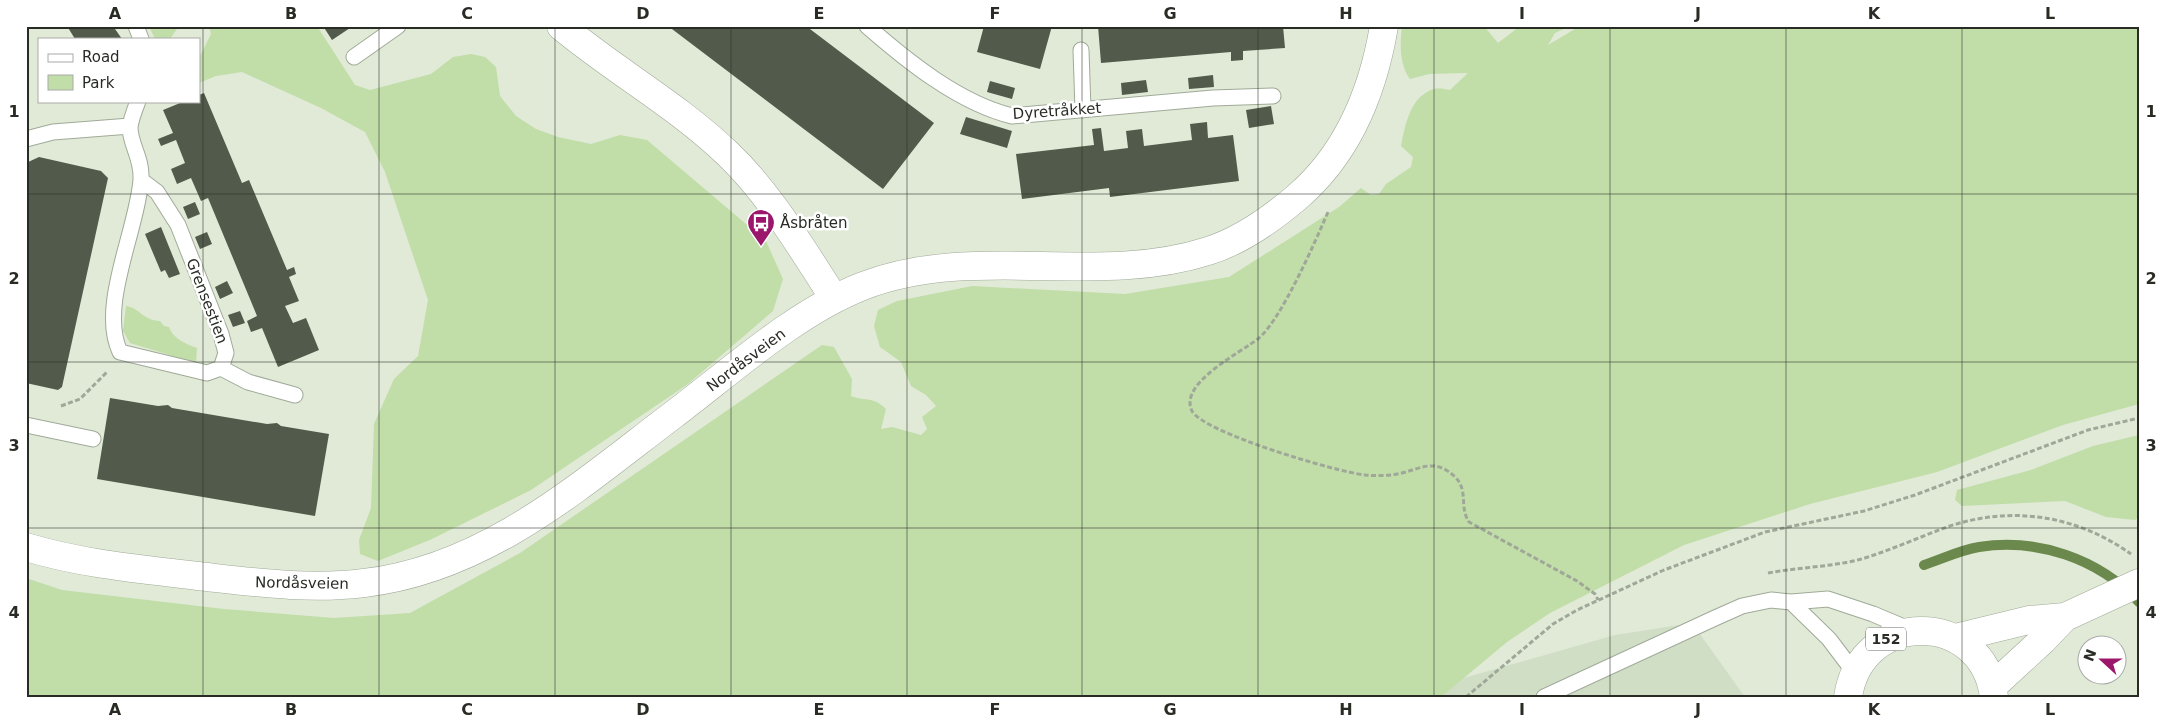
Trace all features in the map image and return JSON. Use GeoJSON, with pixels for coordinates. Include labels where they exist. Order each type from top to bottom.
{"type":"FeatureCollection","features":[{"type":"Feature","properties":{"kind":"street"},"geometry":{"type":"LineString","coordinates":[[561,26],[680,112],[729,155],[767,200],[834,298]]}},
{"type":"Feature","properties":{"kind":"street","name":"Nordåsveien"},"geometry":{"type":"LineString","coordinates":[[26,547],[49,554],[108,564],[285,584],[323,586],[363,584],[430,570],[482,549],[526,523],[585,482],[770,342],[834,298],[867,284],[930,268],[965,265],[1119,266],[1165,262],[1209,251],[1245,235],[1278,213],[1307,189],[1330,162],[1350,133],[1361,110],[1379,56],[1384,26]]}},
{"type":"Feature","properties":{"kind":"street","name":"152"},"geometry":{"type":"LineString","coordinates":[[1851,684],[1865,656],[1878,644],[1894,635],[1912,630],[1926,630],[1955,638],[1972,650],[1981,661],[1993,692],[2065,617],[2137,570]]}},
{"type":"Feature","properties":{"kind":"street","name":"152"},"geometry":{"type":"LineString","coordinates":[[1955,638],[2029,620],[2065,617]]}},
{"type":"Feature","properties":{"kind":"lane"},"geometry":{"type":"LineString","coordinates":[[136,26],[142,38]]}},
{"type":"Feature","properties":{"kind":"lane"},"geometry":{"type":"LineString","coordinates":[[354,57],[398,26]]}},
{"type":"Feature","properties":{"kind":"lane","name":"Dyretråkket"},"geometry":{"type":"LineString","coordinates":[[867,26],[934,78],[964,98],[990,111],[1012,116],[1212,98],[1273,96]]}},
{"type":"Feature","properties":{"kind":"lane"},"geometry":{"type":"LineString","coordinates":[[1081,50],[1083,110]]}},
{"type":"Feature","properties":{"kind":"lane"},"geometry":{"type":"LineString","coordinates":[[138,102],[130,126],[132,139],[140,159],[141,180],[120,274],[113,322],[116,344],[120,352],[207,373],[221,368],[248,382],[295,395]]}},
{"type":"Feature","properties":{"kind":"lane"},"geometry":{"type":"LineString","coordinates":[[26,140],[54,132],[130,126]]}},
{"type":"Feature","properties":{"kind":"lane","name":"Grensestien"},"geometry":{"type":"LineString","coordinates":[[141,180],[157,192],[178,226],[221,334],[226,353],[221,368]]}},
{"type":"Feature","properties":{"kind":"lane"},"geometry":{"type":"LineString","coordinates":[[26,425],[93,439]]}},
{"type":"Feature","properties":{"kind":"lane"},"geometry":{"type":"LineString","coordinates":[[1544,697],[1742,606],[1771,600],[1791,602],[1828,599],[1873,614],[1912,630]]}},
{"type":"Feature","properties":{"kind":"lane"},"geometry":{"type":"LineString","coordinates":[[1791,602],[1829,639],[1851,684]]}},
{"type":"Feature","properties":{"kind":"path"},"geometry":{"type":"LineString","coordinates":[[1330,162],[1333,176],[1331,207],[1278,311],[1261,336],[1207,374],[1194,388],[1190,400],[1192,411],[1204,422],[1231,434],[1305,461],[1364,475],[1390,475],[1431,465],[1445,470],[1457,479],[1464,493],[1464,515],[1469,522],[1577,581],[1595,594],[1598,600]]}},
{"type":"Feature","properties":{"kind":"path"},"geometry":{"type":"LineString","coordinates":[[56,408],[80,399],[95,386],[120,352]]}},
{"type":"Feature","properties":{"kind":"path"},"geometry":{"type":"LineString","coordinates":[[1466,697],[1541,632],[1578,610],[1664,570],[1765,532],[1886,505],[1975,474],[2088,430],[2139,418]]}},
{"type":"Feature","properties":{"kind":"path"},"geometry":{"type":"LineString","coordinates":[[1768,573],[1848,562],[1891,549],[1947,527],[1994,516],[2012,514],[2052,518],[2080,527],[2110,541],[2137,570]]}},
{"type":"Feature","properties":{"kind":"shaded area"},"geometry":{"type":"Polygon","coordinates":[[[1692,623],[1745,697],[1397,697],[1615,635],[1692,623]]]}},
{"type":"Feature","properties":{"kind":"green space"},"geometry":{"type":"Polygon","coordinates":[[[149,26],[179,26],[171,38],[155,38],[149,26]]]}},
{"type":"Feature","properties":{"kind":"green space"},"geometry":{"type":"Polygon","coordinates":[[[209,26],[317,26],[355,85],[370,90],[431,74],[453,57],[471,54],[485,57],[496,67],[500,96],[516,116],[536,129],[558,137],[591,144],[620,135],[647,140],[766,241],[783,279],[773,311],[688,384],[531,490],[432,539],[378,561],[360,554],[359,540],[371,508],[374,424],[394,379],[418,356],[428,300],[385,172],[365,132],[321,108],[242,72],[216,76],[200,83],[200,56],[211,34],[209,26]]]}},
{"type":"Feature","properties":{"kind":"green space"},"geometry":{"type":"Polygon","coordinates":[[[1402,26],[1484,26],[1498,43],[1520,26],[1570,26],[1555,33],[1548,45],[1580,26],[2139,26],[2139,404],[2063,425],[1937,472],[1810,504],[1684,545],[1550,613],[1507,642],[1441,697],[26,697],[26,578],[62,590],[224,609],[334,618],[410,613],[520,553],[822,345],[834,347],[852,379],[851,396],[877,402],[886,409],[881,429],[892,427],[921,435],[927,429],[922,417],[936,406],[926,395],[911,386],[901,362],[880,347],[874,326],[878,310],[897,301],[972,286],[1125,294],[1229,277],[1339,207],[1361,188],[1371,195],[1379,194],[1386,184],[1411,167],[1413,157],[1401,146],[1407,121],[1414,105],[1419,98],[1434,89],[1450,90],[1468,73],[1429,74],[1410,79],[1402,60],[1402,26]]]}},
{"type":"Feature","properties":{"kind":"green space"},"geometry":{"type":"Polygon","coordinates":[[[126,306],[135,309],[149,319],[160,321],[164,326],[169,327],[177,338],[197,348],[196,363],[130,343],[123,331],[126,306]]]}},
{"type":"Feature","properties":{"kind":"green space"},"geometry":{"type":"Polygon","coordinates":[[[2139,435],[2139,517],[2135,520],[2106,517],[2065,501],[1962,506],[1955,500],[1957,490],[2031,470],[2093,446],[2139,435]]]}},
{"type":"Feature","properties":{"kind":"building"},"geometry":{"type":"Polygon","coordinates":[[[67,26],[113,26],[121,38],[74,38],[67,26]]]}},
{"type":"Feature","properties":{"kind":"building"},"geometry":{"type":"Polygon","coordinates":[[[323,26],[353,26],[332,40],[323,26]]]}},
{"type":"Feature","properties":{"kind":"building"},"geometry":{"type":"Polygon","coordinates":[[[668,26],[806,26],[934,123],[883,189],[668,26]]]}},
{"type":"Feature","properties":{"kind":"building"},"geometry":{"type":"Polygon","coordinates":[[[984,26],[1052,26],[1040,69],[977,52],[984,26]]]}},
{"type":"Feature","properties":{"kind":"building"},"geometry":{"type":"Polygon","coordinates":[[[1098,26],[1283,26],[1285,48],[1243,51],[1243,60],[1231,61],[1231,52],[1101,63],[1098,26]]]}},
{"type":"Feature","properties":{"kind":"building"},"geometry":{"type":"Polygon","coordinates":[[[1213,75],[1214,87],[1189,89],[1188,78],[1213,75]]]}},
{"type":"Feature","properties":{"kind":"building"},"geometry":{"type":"Polygon","coordinates":[[[1146,80],[1148,92],[1122,95],[1121,83],[1146,80]]]}},
{"type":"Feature","properties":{"kind":"building"},"geometry":{"type":"Polygon","coordinates":[[[990,81],[1015,88],[1012,99],[987,92],[990,81]]]}},
{"type":"Feature","properties":{"kind":"building"},"geometry":{"type":"Polygon","coordinates":[[[204,93],[242,183],[249,180],[287,270],[294,267],[296,274],[289,277],[299,301],[285,306],[293,323],[306,318],[319,350],[278,367],[262,328],[251,332],[247,321],[257,316],[208,198],[201,201],[191,178],[177,184],[171,169],[185,163],[176,140],[161,146],[158,139],[173,133],[163,110],[183,102],[200,102],[200,95],[204,93]]]}},
{"type":"Feature","properties":{"kind":"building"},"geometry":{"type":"Polygon","coordinates":[[[1271,106],[1274,124],[1249,128],[1246,110],[1271,106]]]}},
{"type":"Feature","properties":{"kind":"building"},"geometry":{"type":"Polygon","coordinates":[[[966,117],[1012,131],[1007,148],[960,134],[966,117]]]}},
{"type":"Feature","properties":{"kind":"building"},"geometry":{"type":"Polygon","coordinates":[[[1207,122],[1208,138],[1233,135],[1239,181],[1110,197],[1109,188],[1022,199],[1016,154],[1094,145],[1092,129],[1101,128],[1104,151],[1128,148],[1126,131],[1142,129],[1144,146],[1192,140],[1190,124],[1207,122]]]}},
{"type":"Feature","properties":{"kind":"building"},"geometry":{"type":"Polygon","coordinates":[[[39,157],[101,171],[108,178],[62,387],[58,390],[26,383],[26,163],[39,157]]]}},
{"type":"Feature","properties":{"kind":"building"},"geometry":{"type":"Polygon","coordinates":[[[195,202],[200,214],[188,219],[183,207],[195,202]]]}},
{"type":"Feature","properties":{"kind":"building"},"geometry":{"type":"Polygon","coordinates":[[[161,227],[180,274],[169,278],[165,270],[161,272],[145,234],[161,227]]]}},
{"type":"Feature","properties":{"kind":"building"},"geometry":{"type":"Polygon","coordinates":[[[207,232],[212,244],[200,249],[195,237],[207,232]]]}},
{"type":"Feature","properties":{"kind":"building"},"geometry":{"type":"Polygon","coordinates":[[[227,281],[233,293],[220,299],[215,287],[227,281]]]}},
{"type":"Feature","properties":{"kind":"building"},"geometry":{"type":"Polygon","coordinates":[[[240,311],[245,323],[233,327],[228,315],[240,311]]]}},
{"type":"Feature","properties":{"kind":"building"},"geometry":{"type":"Polygon","coordinates":[[[110,398],[158,406],[168,405],[172,408],[267,424],[277,423],[281,426],[329,434],[315,516],[97,479],[110,398]]]}},
{"type":"Feature","properties":{"kind":"waterway"},"geometry":{"type":"LineString","coordinates":[[1924,565],[1958,552],[1979,547],[2001,545],[2044,549],[2086,563],[2123,587],[2139,602]]}},
{"type":"Feature","properties":{"kind":"place","name":"Åsbråten"},"geometry":{"type":"Point","coordinates":[761,247]}}]}
